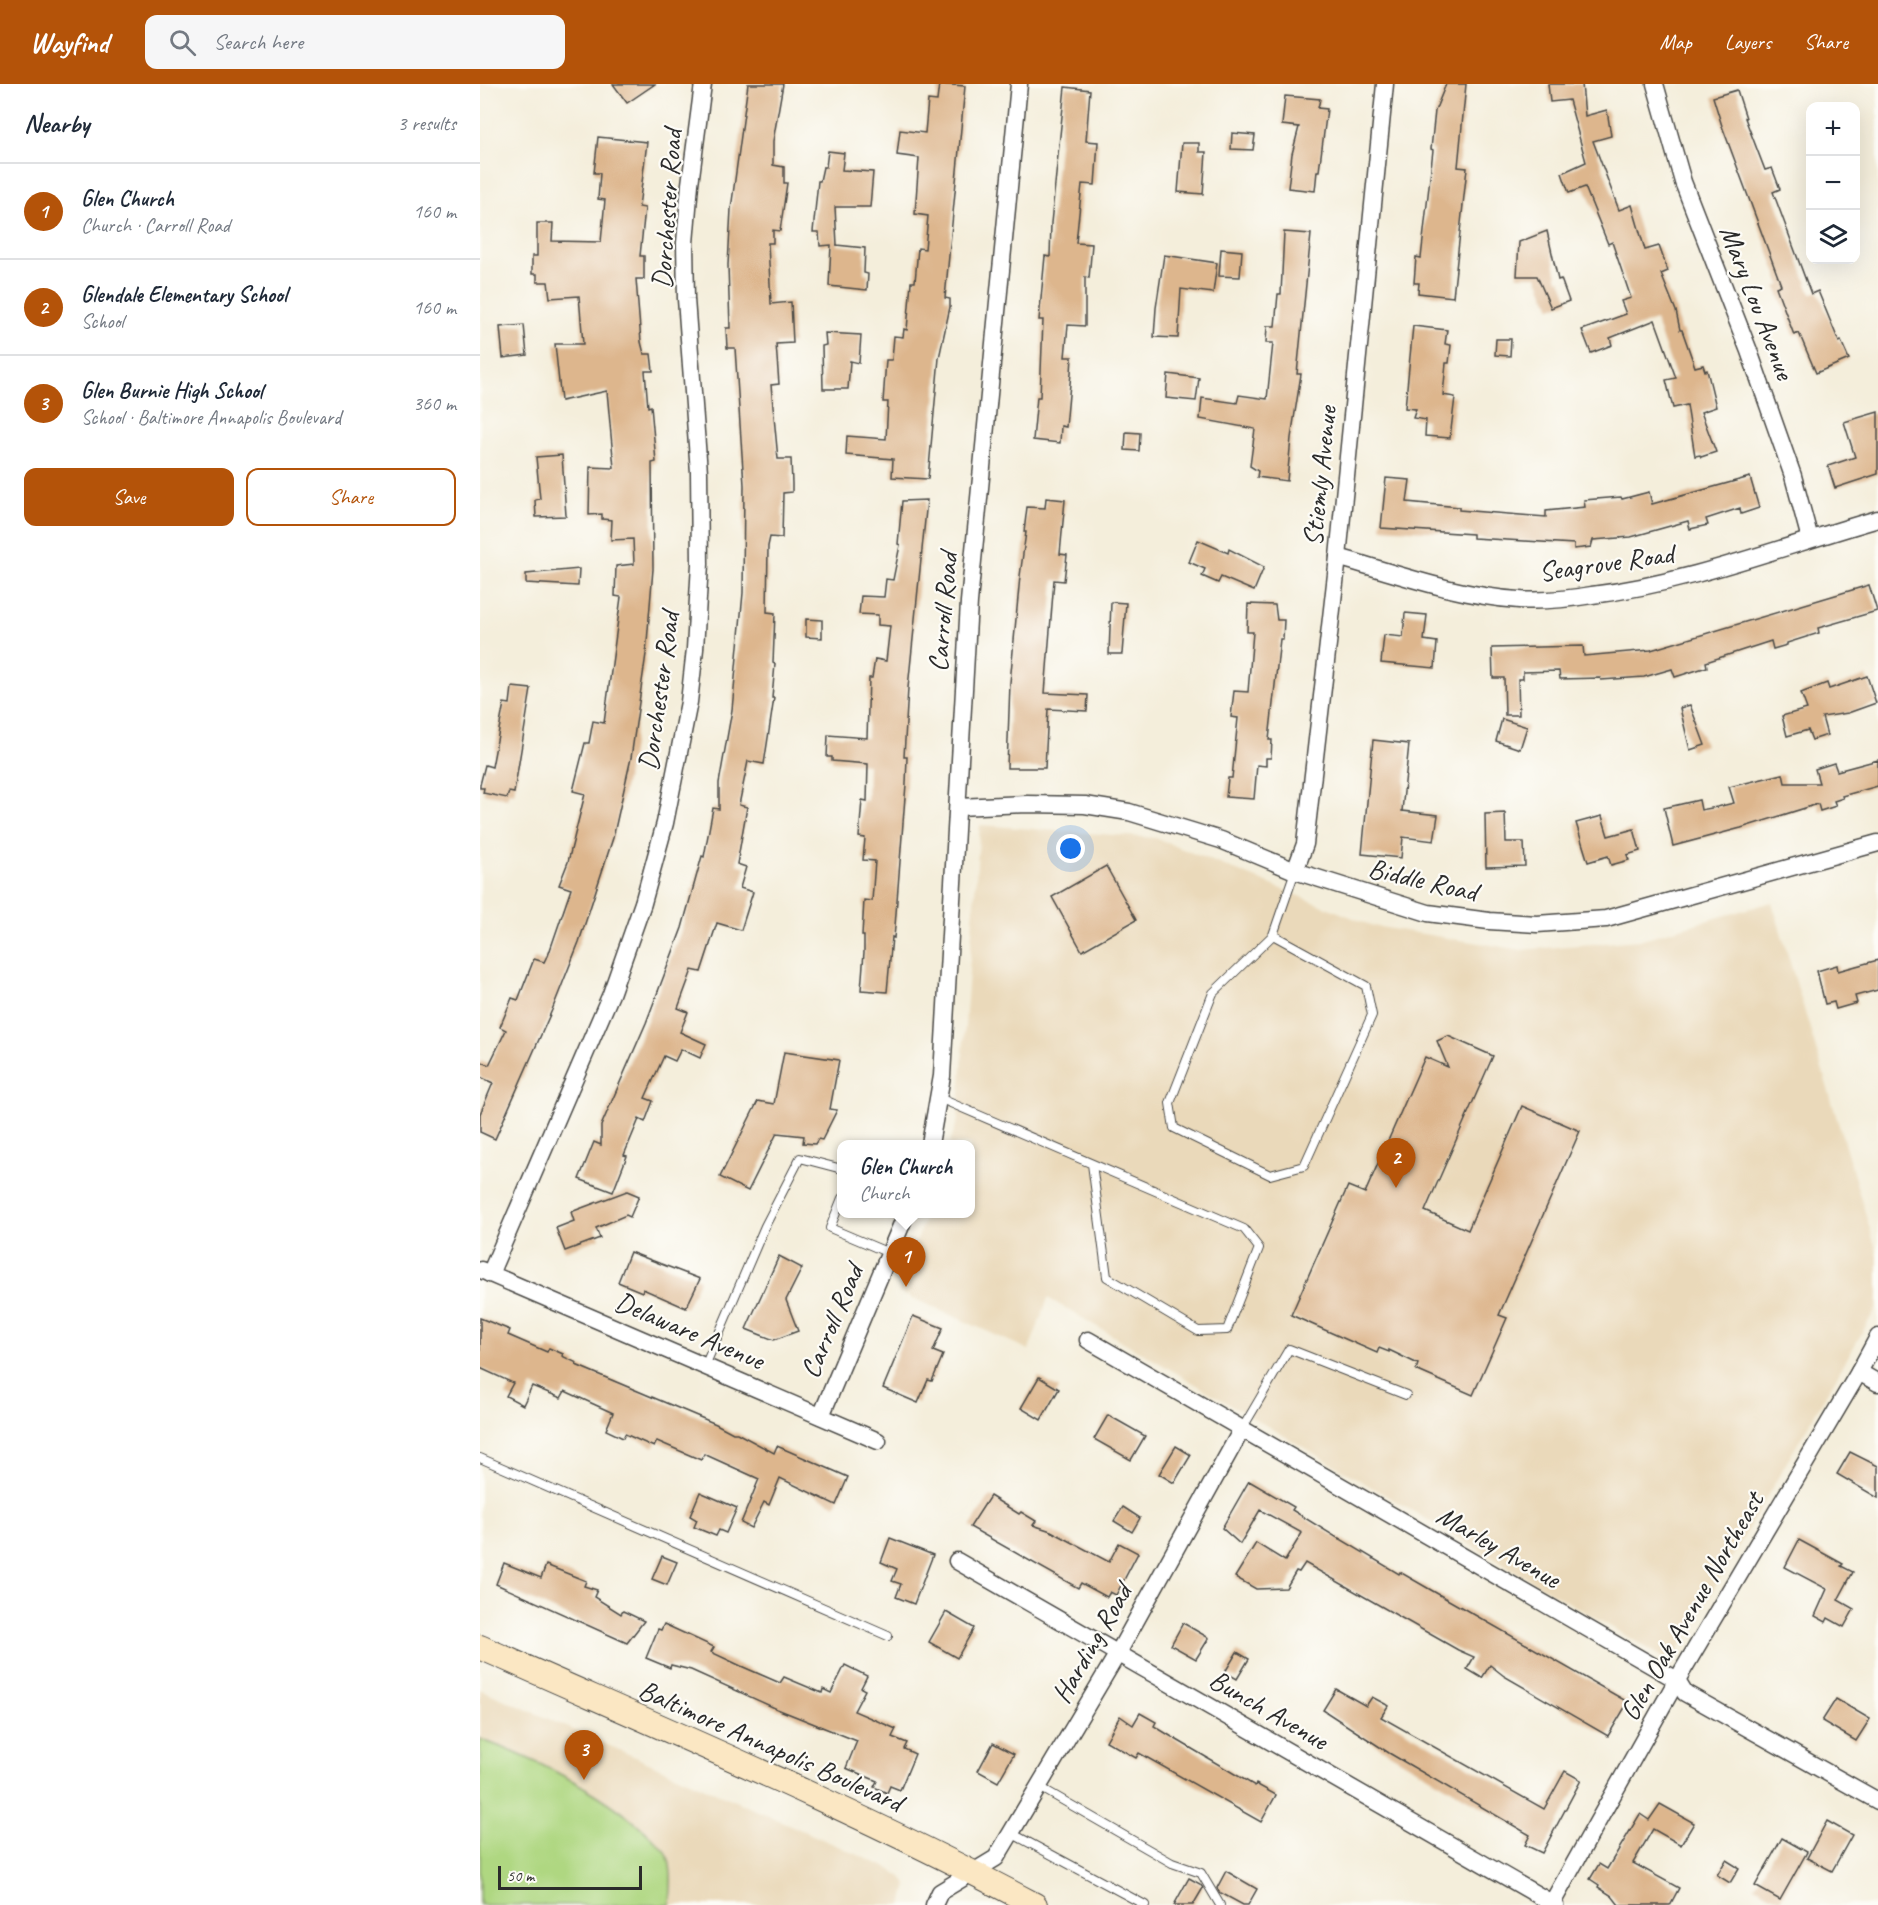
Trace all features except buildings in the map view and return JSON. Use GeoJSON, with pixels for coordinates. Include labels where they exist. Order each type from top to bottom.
{"type":"FeatureCollection","features":[{"type":"Feature","properties":{"kind":"main road","name":"Baltimore Annapolis Boulevard"},"geometry":{"type":"LineString","coordinates":[[480,1647],[830,1803],[973,1872],[1035,1905]]}},
{"type":"Feature","properties":{"kind":"street","name":"Dorchester Road"},"geometry":{"type":"LineString","coordinates":[[485,1272],[610,994],[644,903],[665,823],[689,702],[700,564],[700,495],[686,299],[685,243],[703,84]]}},
{"type":"Feature","properties":{"kind":"street","name":"Carroll Road"},"geometry":{"type":"LineString","coordinates":[[931,1140],[942,1076],[969,602],[1019,84]]}},
{"type":"Feature","properties":{"kind":"street","name":"Stiemly Avenue"},"geometry":{"type":"LineString","coordinates":[[1295,871],[1305,844],[1338,557],[1385,84]]}},
{"type":"Feature","properties":{"kind":"street","name":"Mary Lou Avenue"},"geometry":{"type":"LineString","coordinates":[[1654,84],[1683,182],[1749,351],[1793,477],[1810,538]]}},
{"type":"Feature","properties":{"kind":"street","name":"Seagrove Road"},"geometry":{"type":"LineString","coordinates":[[1338,557],[1465,592],[1519,600],[1554,600],[1606,594],[1674,581],[1878,519]]}},
{"type":"Feature","properties":{"kind":"street","name":"Biddle Road"},"geometry":{"type":"LineString","coordinates":[[958,807],[1039,804],[1085,806],[1129,812],[1221,840],[1295,871],[1428,913],[1536,924],[1605,919],[1878,843]]}},
{"type":"Feature","properties":{"kind":"street","name":"Carroll Road"},"geometry":{"type":"LineString","coordinates":[[821,1416],[904,1218]]}},
{"type":"Feature","properties":{"kind":"street","name":"Delaware Avenue"},"geometry":{"type":"LineString","coordinates":[[485,1272],[878,1441]]}},
{"type":"Feature","properties":{"kind":"street","name":"Glen Oak Avenue Northeast"},"geometry":{"type":"LineString","coordinates":[[1553,1905],[1677,1680],[1878,1337]]}},
{"type":"Feature","properties":{"kind":"street","name":"Marley Avenue"},"geometry":{"type":"LineString","coordinates":[[1088,1340],[1677,1680],[1685,1693],[1878,1802]]}},
{"type":"Feature","properties":{"kind":"street"},"geometry":{"type":"LineString","coordinates":[[1859,1372],[1878,1383]]}},
{"type":"Feature","properties":{"kind":"street","name":"Harding Road"},"geometry":{"type":"LineString","coordinates":[[933,1905],[940,1892],[996,1858],[1118,1653],[1242,1429]]}},
{"type":"Feature","properties":{"kind":"street","name":"Bunch Avenue"},"geometry":{"type":"LineString","coordinates":[[957,1561],[1553,1905]]}},
{"type":"Feature","properties":{"kind":"lane"},"geometry":{"type":"LineString","coordinates":[[1274,935],[1366,986],[1372,1015],[1304,1166],[1270,1175],[1174,1128],[1170,1103],[1213,993],[1274,935],[1295,871]]}},
{"type":"Feature","properties":{"kind":"lane"},"geometry":{"type":"LineString","coordinates":[[939,1098],[1244,1229],[1260,1248],[1227,1330],[1198,1331],[1107,1277],[1092,1164]]}},
{"type":"Feature","properties":{"kind":"lane"},"geometry":{"type":"LineString","coordinates":[[705,1366],[765,1226],[800,1158],[837,1168]]}},
{"type":"Feature","properties":{"kind":"lane"},"geometry":{"type":"LineString","coordinates":[[837,1210],[830,1228],[889,1253]]}},
{"type":"Feature","properties":{"kind":"lane"},"geometry":{"type":"LineString","coordinates":[[1242,1429],[1289,1349],[1406,1395]]}},
{"type":"Feature","properties":{"kind":"lane"},"geometry":{"type":"LineString","coordinates":[[480,1458],[888,1636]]}},
{"type":"Feature","properties":{"kind":"lane"},"geometry":{"type":"LineString","coordinates":[[1038,1786],[1172,1863],[1201,1873],[1220,1905]]}},
{"type":"Feature","properties":{"kind":"lane"},"geometry":{"type":"LineString","coordinates":[[1011,1833],[1145,1905]]}},
{"type":"Feature","properties":{"kind":"shaded area"},"geometry":{"type":"Polygon","coordinates":[[[980,825],[1155,838],[1373,926],[1522,950],[1639,940],[1772,902],[1878,1256],[1878,1305],[1671,1662],[1048,1298],[1029,1350],[899,1292],[925,1218],[975,1218],[975,1140],[950,1140],[958,1120],[980,825]]]}},
{"type":"Feature","properties":{"kind":"shaded area"},"geometry":{"type":"Polygon","coordinates":[[[480,1689],[890,1869],[903,1878],[907,1885],[902,1905],[480,1905],[480,1689]]]}},
{"type":"Feature","properties":{"kind":"green space"},"geometry":{"type":"Polygon","coordinates":[[[480,1739],[526,1757],[573,1781],[596,1794],[638,1825],[667,1854],[671,1873],[670,1905],[480,1905],[480,1739]]]}},
{"type":"Feature","properties":{"kind":"place","name":"Glendale Elementary School"},"geometry":{"type":"Point","coordinates":[1396,1188]}},
{"type":"Feature","properties":{"kind":"place","name":"Glen Church"},"geometry":{"type":"Point","coordinates":[906,1287]}},
{"type":"Feature","properties":{"kind":"place","name":"Glen Burnie High School"},"geometry":{"type":"Point","coordinates":[584,1780]}}]}
